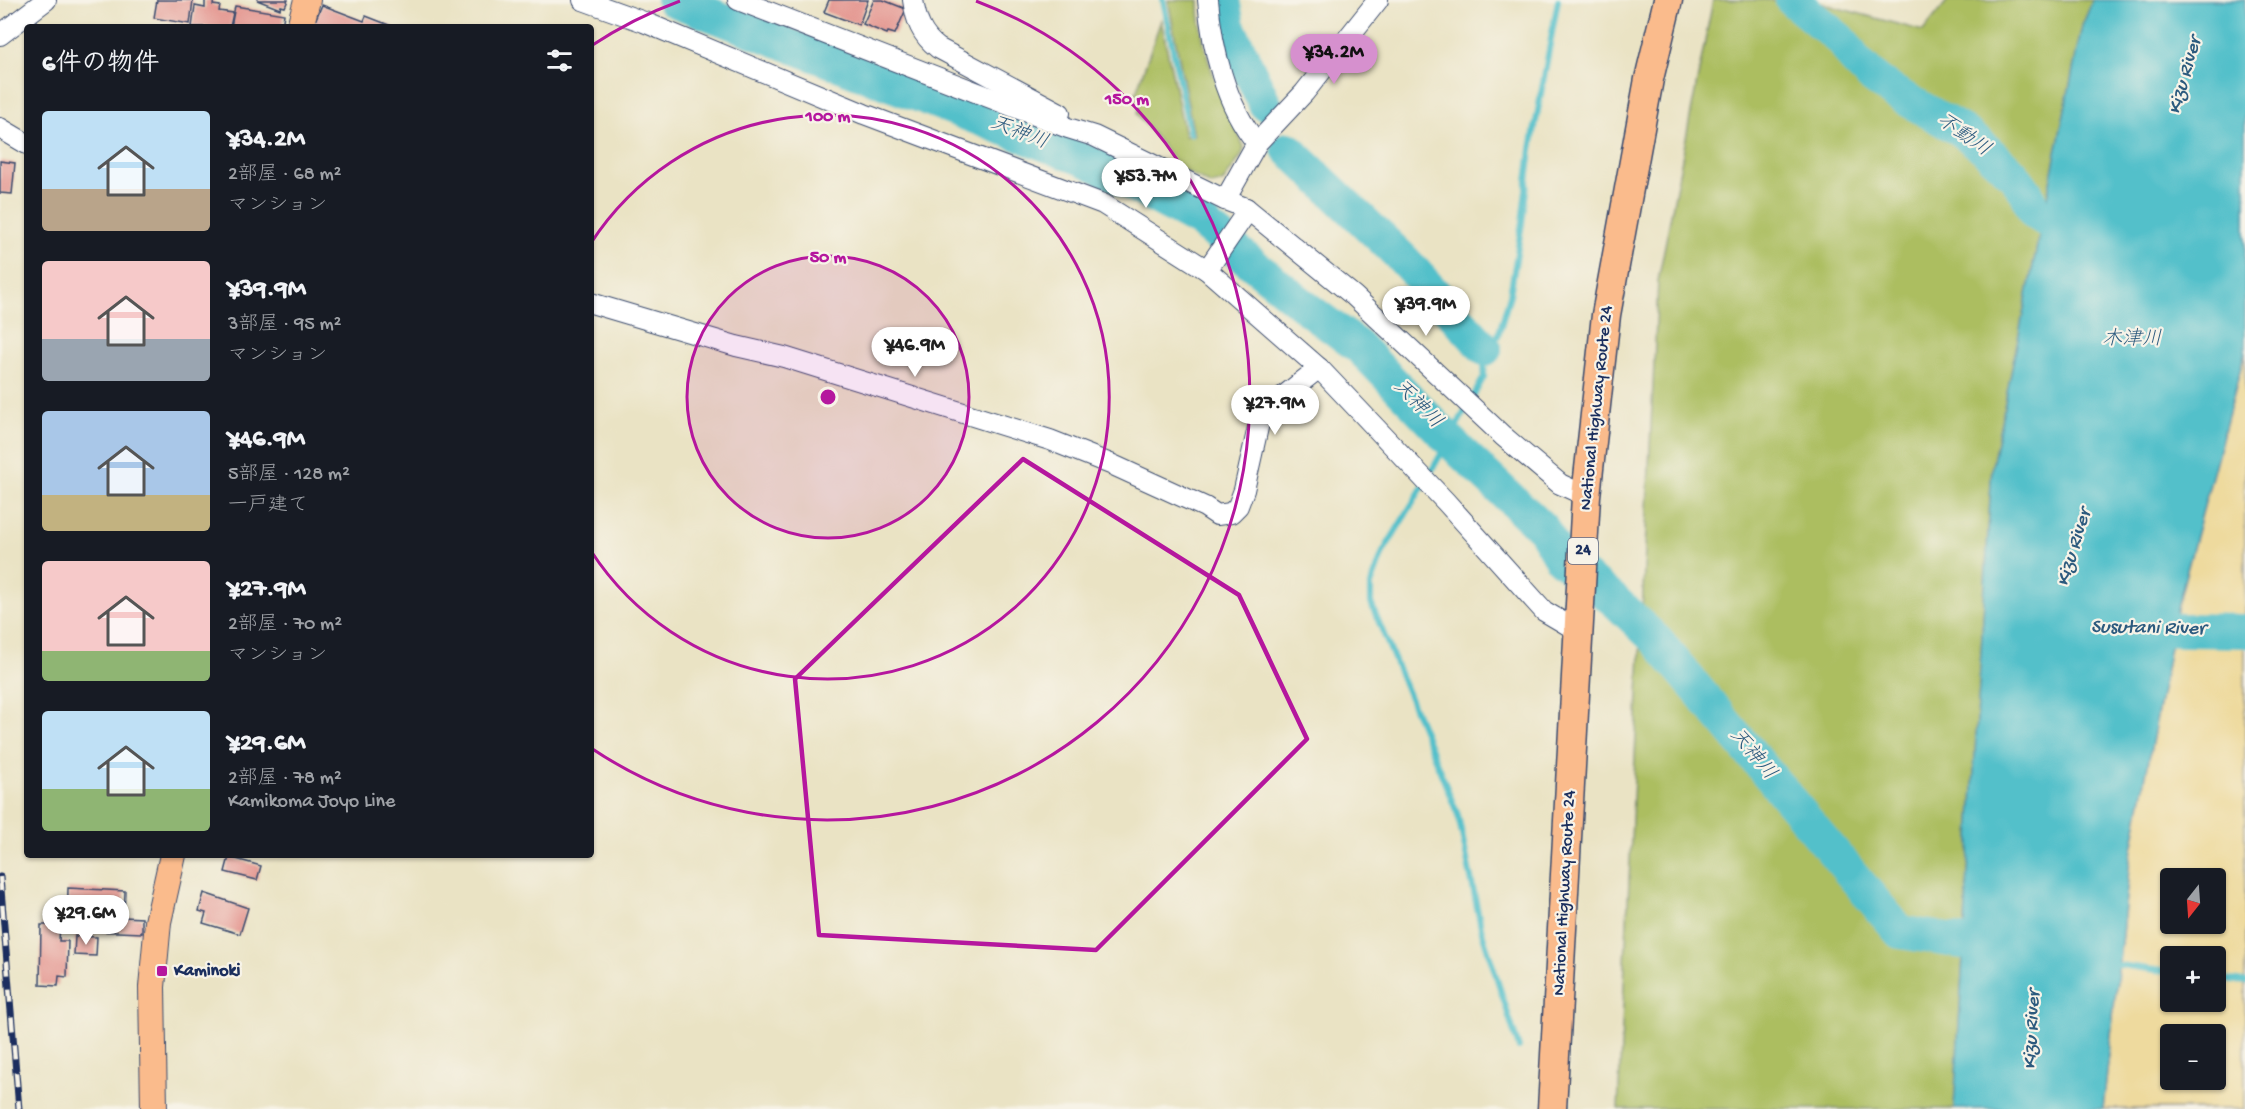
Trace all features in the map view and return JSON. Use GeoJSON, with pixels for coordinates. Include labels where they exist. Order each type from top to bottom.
{"type":"FeatureCollection","features":[{"type":"Feature","properties":{"kind":"highway","name":"National Highway Route 24"},"geometry":{"type":"LineString","coordinates":[[1552,1109],[1586,496],[1606,315],[1649,79],[1668,0]]}},
{"type":"Feature","properties":{"kind":"main road"},"geometry":{"type":"LineString","coordinates":[[301,24],[307,0]]}},
{"type":"Feature","properties":{"kind":"main road"},"geometry":{"type":"LineString","coordinates":[[154,1109],[152,987],[158,922],[172,858]]}},
{"type":"Feature","properties":{"kind":"street"},"geometry":{"type":"LineString","coordinates":[[0,35],[46,0]]}},
{"type":"Feature","properties":{"kind":"street"},"geometry":{"type":"LineString","coordinates":[[583,0],[644,22],[864,114],[1103,204],[1210,266],[1319,368],[1544,611],[1578,631]]}},
{"type":"Feature","properties":{"kind":"street"},"geometry":{"type":"LineString","coordinates":[[738,0],[1068,128],[1094,136],[1225,200],[1245,212],[1354,296],[1503,436],[1560,484],[1586,496]]}},
{"type":"Feature","properties":{"kind":"street"},"geometry":{"type":"LineString","coordinates":[[914,0],[916,18],[931,43],[1073,120],[1094,136]]}},
{"type":"Feature","properties":{"kind":"street"},"geometry":{"type":"LineString","coordinates":[[1208,0],[1210,31],[1221,74],[1246,130],[1257,143]]}},
{"type":"Feature","properties":{"kind":"street"},"geometry":{"type":"LineString","coordinates":[[1225,200],[1257,143],[1304,93],[1378,0]]}},
{"type":"Feature","properties":{"kind":"street"},"geometry":{"type":"LineString","coordinates":[[0,128],[24,142]]}},
{"type":"Feature","properties":{"kind":"street"},"geometry":{"type":"LineString","coordinates":[[1210,266],[1245,212]]}},
{"type":"Feature","properties":{"kind":"street"},"geometry":{"type":"LineString","coordinates":[[594,304],[736,346],[784,357],[1050,440],[1113,465],[1205,507],[1217,515],[1231,513],[1238,506],[1244,490],[1261,414],[1319,368]]}},
{"type":"Feature","properties":{"kind":"highlighted area"},"geometry":{"type":"Polygon","coordinates":[[[1023,459],[1239,595],[1307,739],[1096,950],[819,935],[795,679],[1023,459]]]}},
{"type":"Feature","properties":{"kind":"green space"},"geometry":{"type":"Polygon","coordinates":[[[1168,0],[1199,0],[1203,38],[1208,57],[1244,147],[1242,155],[1223,182],[1211,185],[1181,169],[1137,114],[1140,101],[1134,98],[1161,20],[1185,136],[1194,136],[1168,0]]]}},
{"type":"Feature","properties":{"kind":"green space"},"geometry":{"type":"Polygon","coordinates":[[[1713,0],[1809,0],[1923,31],[1948,0],[2093,0],[2082,26],[1992,466],[1954,1109],[1618,1109],[1658,281],[1713,0]]]}},
{"type":"Feature","properties":{"kind":"sand"},"geometry":{"type":"Polygon","coordinates":[[[2245,352],[2245,1109],[2103,1109],[2130,860],[2178,604],[2245,352]]]}},
{"type":"Feature","properties":{"kind":"water","name":"木津川"},"geometry":{"type":"Polygon","coordinates":[[[2093,0],[2245,0],[2245,352],[2178,604],[2130,860],[2103,1109],[1954,1109],[1992,466],[2082,26],[2093,0]]]}},
{"type":"Feature","properties":{"kind":"building"},"geometry":{"type":"Polygon","coordinates":[[[157,0],[193,0],[190,24],[154,18],[157,0]]]}},
{"type":"Feature","properties":{"kind":"building"},"geometry":{"type":"Polygon","coordinates":[[[205,0],[214,0],[213,5],[220,6],[219,11],[233,13],[231,24],[192,24],[195,6],[205,8],[205,0]]]}},
{"type":"Feature","properties":{"kind":"building"},"geometry":{"type":"Polygon","coordinates":[[[257,0],[288,0],[285,7],[281,6],[280,9],[257,0]]]}},
{"type":"Feature","properties":{"kind":"building"},"geometry":{"type":"Polygon","coordinates":[[[829,0],[868,0],[859,25],[824,12],[829,0]]]}},
{"type":"Feature","properties":{"kind":"building"},"geometry":{"type":"Polygon","coordinates":[[[874,0],[883,0],[906,9],[895,34],[888,32],[887,34],[863,24],[874,0]]]}},
{"type":"Feature","properties":{"kind":"building"},"geometry":{"type":"Polygon","coordinates":[[[322,5],[364,21],[366,16],[386,24],[314,24],[322,5]]]}},
{"type":"Feature","properties":{"kind":"building"},"geometry":{"type":"Polygon","coordinates":[[[235,6],[284,14],[282,24],[232,24],[235,6]]]}},
{"type":"Feature","properties":{"kind":"building"},"geometry":{"type":"Polygon","coordinates":[[[0,161],[15,163],[12,194],[0,193],[0,161]]]}},
{"type":"Feature","properties":{"kind":"building"},"geometry":{"type":"Polygon","coordinates":[[[229,858],[261,866],[257,880],[225,872],[229,858]]]}},
{"type":"Feature","properties":{"kind":"building"},"geometry":{"type":"Polygon","coordinates":[[[68,888],[125,891],[124,917],[142,918],[142,933],[67,930],[68,888]]]}},
{"type":"Feature","properties":{"kind":"building"},"geometry":{"type":"Polygon","coordinates":[[[204,893],[248,908],[240,934],[203,923],[206,913],[199,911],[204,893]]]}},
{"type":"Feature","properties":{"kind":"building"},"geometry":{"type":"Polygon","coordinates":[[[41,925],[60,925],[59,941],[68,941],[67,977],[59,976],[58,986],[40,985],[41,925]]]}},
{"type":"Feature","properties":{"kind":"building"},"geometry":{"type":"Polygon","coordinates":[[[75,936],[97,937],[96,956],[74,955],[75,936]]]}},
{"type":"Feature","properties":{"kind":"waterway","name":"天神川"},"geometry":{"type":"LineString","coordinates":[[673,0],[1090,162],[1200,221],[1308,309],[1359,347],[1461,452],[1543,529],[1560,558],[1615,601],[1657,641],[1900,932],[2011,950]]}},
{"type":"Feature","properties":{"kind":"waterway"},"geometry":{"type":"LineString","coordinates":[[1163,0],[1190,134]]}},
{"type":"Feature","properties":{"kind":"waterway"},"geometry":{"type":"LineString","coordinates":[[1223,0],[1228,26],[1265,104]]}},
{"type":"Feature","properties":{"kind":"waterway"},"geometry":{"type":"LineString","coordinates":[[1519,1048],[1482,932],[1458,815],[1371,603],[1371,585],[1383,552],[1484,377],[1485,349],[1498,336],[1510,295],[1531,149],[1558,0]]}},
{"type":"Feature","properties":{"kind":"waterway","name":"不動川"},"geometry":{"type":"LineString","coordinates":[[1792,0],[1843,42],[1855,60],[1870,75],[1892,91],[1962,131],[1983,147],[2013,174],[2026,192],[2035,213],[2081,243]]}},
{"type":"Feature","properties":{"kind":"waterway"},"geometry":{"type":"LineString","coordinates":[[1288,149],[1403,259],[1485,349]]}},
{"type":"Feature","properties":{"kind":"waterway","name":"天神川"},"geometry":{"type":"LineString","coordinates":[[1196,212],[1200,221]]}},
{"type":"Feature","properties":{"kind":"waterway","name":"Susutani River"},"geometry":{"type":"LineString","coordinates":[[2128,629],[2245,631]]}},
{"type":"Feature","properties":{"kind":"waterway"},"geometry":{"type":"LineString","coordinates":[[2112,964],[2160,971]]}},
{"type":"Feature","properties":{"kind":"waterway"},"geometry":{"type":"LineString","coordinates":[[2226,979],[2245,982]]}},
{"type":"Feature","properties":{"kind":"railway"},"geometry":{"type":"LineString","coordinates":[[0,877],[19,1109]]}},
{"type":"Feature","properties":{"kind":"place","name":"Kaminoki"},"geometry":{"type":"Point","coordinates":[162,971]}},
{"type":"Feature","properties":{"kind":"water label","name":"Kizu River"},"geometry":{"type":"Point","coordinates":[2186,76]}},
{"type":"Feature","properties":{"kind":"water label","name":"Kizu River"},"geometry":{"type":"Point","coordinates":[2075,548]}},
{"type":"Feature","properties":{"kind":"water label","name":"Kizu River"},"geometry":{"type":"Point","coordinates":[2033,1030]}}]}
